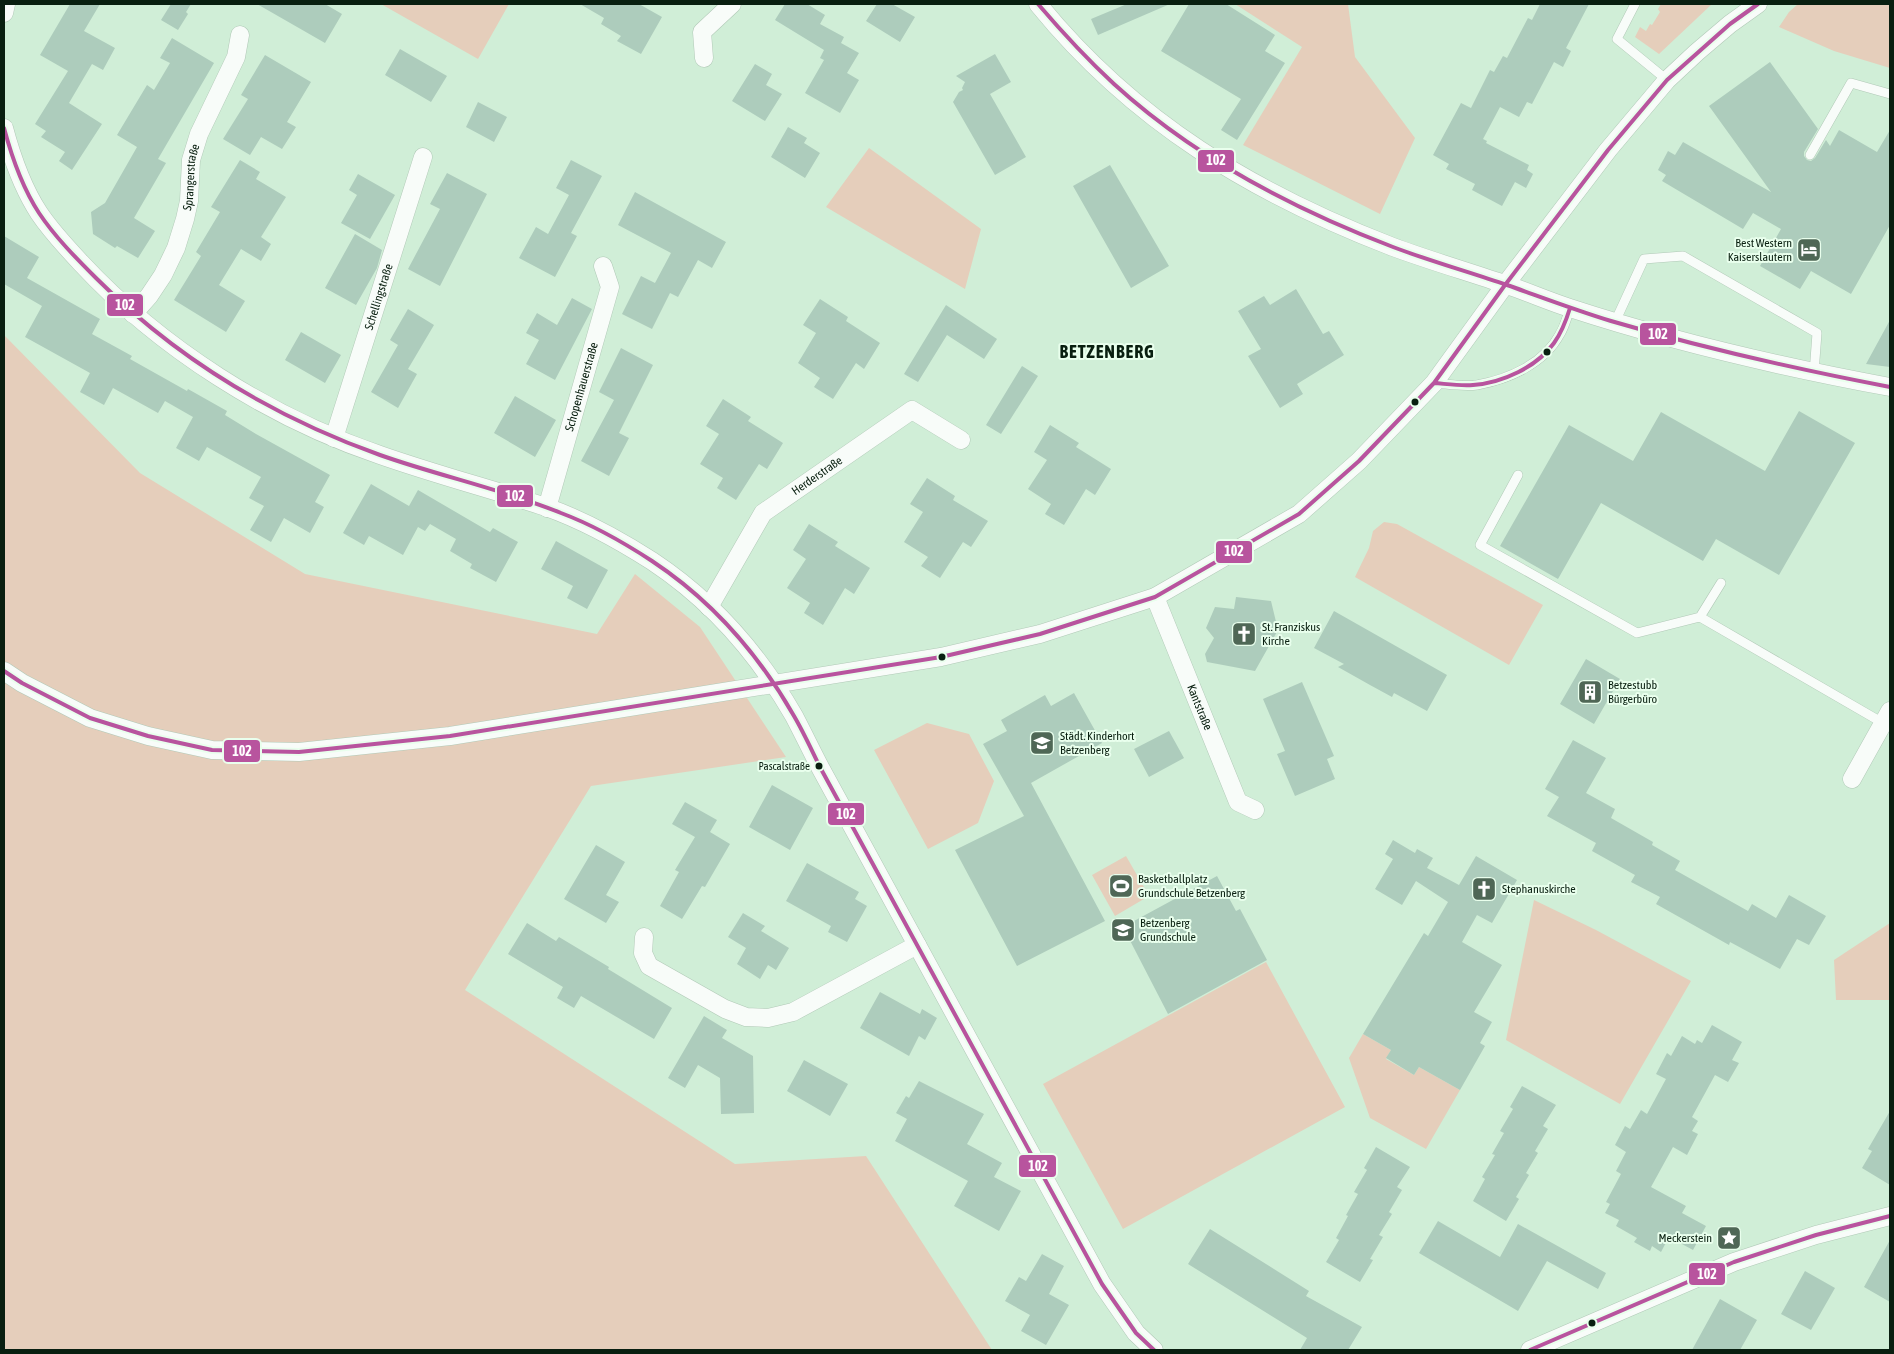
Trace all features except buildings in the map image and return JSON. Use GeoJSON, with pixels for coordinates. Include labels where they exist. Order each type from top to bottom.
{"type":"FeatureCollection","features":[{"type":"Feature","properties":{"kind":"street"},"geometry":{"type":"LineString","coordinates":[[4,13],[6,4]]}},
{"type":"Feature","properties":{"kind":"street"},"geometry":{"type":"LineString","coordinates":[[704,58],[702,32],[732,4]]}},
{"type":"Feature","properties":{"kind":"street"},"geometry":{"type":"LineString","coordinates":[[1038,4],[1055,25],[1124,94],[1160,124],[1243,178],[1326,219],[1447,266],[1615,322],[1684,342],[1814,373],[1890,387]]}},
{"type":"Feature","properties":{"kind":"street"},"geometry":{"type":"LineString","coordinates":[[4,671],[22,683],[90,718],[148,736],[212,750],[299,752],[450,736],[950,654],[1040,634],[1155,597],[1299,514],[1359,461],[1434,383],[1505,285],[1608,150],[1667,80],[1704,46],[1758,4]]}},
{"type":"Feature","properties":{"kind":"street","name":"Sprangerstraße"},"geometry":{"type":"LineString","coordinates":[[133,314],[154,289],[176,248],[185,219],[191,160],[199,134],[236,57],[240,35]]}},
{"type":"Feature","properties":{"kind":"street"},"geometry":{"type":"LineString","coordinates":[[4,128],[22,184],[39,214],[95,279],[133,314],[163,338],[238,388],[282,413],[334,438],[377,455],[547,508],[581,522],[618,541],[647,558],[698,596],[740,639],[773,683],[794,717],[916,945],[1102,1284],[1136,1333],[1154,1350]]}},
{"type":"Feature","properties":{"kind":"street","name":"Schellingstraße"},"geometry":{"type":"LineString","coordinates":[[334,438],[423,157]]}},
{"type":"Feature","properties":{"kind":"street","name":"Schopenhauerstraße"},"geometry":{"type":"LineString","coordinates":[[547,508],[610,287],[603,266]]}},
{"type":"Feature","properties":{"kind":"street","name":"Herderstraße"},"geometry":{"type":"LineString","coordinates":[[709,607],[763,513],[912,410],[961,440]]}},
{"type":"Feature","properties":{"kind":"street","name":"Kantstraße"},"geometry":{"type":"LineString","coordinates":[[1155,597],[1238,802],[1255,810]]}},
{"type":"Feature","properties":{"kind":"street"},"geometry":{"type":"LineString","coordinates":[[1852,779],[1887,717]]}},
{"type":"Feature","properties":{"kind":"street"},"geometry":{"type":"LineString","coordinates":[[644,936],[642,953],[648,966],[725,1010],[746,1017],[768,1018],[793,1012],[916,945]]}},
{"type":"Feature","properties":{"kind":"street"},"geometry":{"type":"LineString","coordinates":[[1530,1350],[1734,1262],[1816,1235],[1890,1216]]}},
{"type":"Feature","properties":{"kind":"lane"},"geometry":{"type":"LineString","coordinates":[[1635,4],[1617,39],[1667,80]]}},
{"type":"Feature","properties":{"kind":"lane"},"geometry":{"type":"LineString","coordinates":[[1810,155],[1851,84],[1890,94]]}},
{"type":"Feature","properties":{"kind":"lane"},"geometry":{"type":"LineString","coordinates":[[1615,322],[1644,259],[1683,256],[1817,333],[1814,373]]}},
{"type":"Feature","properties":{"kind":"lane"},"geometry":{"type":"LineString","coordinates":[[1434,383],[1476,385],[1514,374],[1536,361],[1554,344],[1561,333],[1570,308]]}},
{"type":"Feature","properties":{"kind":"lane"},"geometry":{"type":"LineString","coordinates":[[1518,475],[1480,545],[1637,633],[1700,617],[1887,717]]}},
{"type":"Feature","properties":{"kind":"lane"},"geometry":{"type":"LineString","coordinates":[[1700,617],[1721,583]]}},
{"type":"Feature","properties":{"kind":"shaded area"},"geometry":{"type":"Polygon","coordinates":[[[381,4],[509,4],[478,59],[381,4]]]}},
{"type":"Feature","properties":{"kind":"shaded area"},"geometry":{"type":"Polygon","coordinates":[[[1235,4],[1348,4],[1355,57],[1415,138],[1380,214],[1243,145],[1302,47],[1235,4]]]}},
{"type":"Feature","properties":{"kind":"shaded area"},"geometry":{"type":"Polygon","coordinates":[[[1661,4],[1712,4],[1659,54],[1635,37],[1640,27],[1646,31],[1650,24],[1652,25],[1660,12],[1658,9],[1661,4]]]}},
{"type":"Feature","properties":{"kind":"shaded area"},"geometry":{"type":"Polygon","coordinates":[[[1798,4],[1890,4],[1890,68],[1834,51],[1779,27],[1789,12],[1798,4]]]}},
{"type":"Feature","properties":{"kind":"shaded area"},"geometry":{"type":"Polygon","coordinates":[[[869,148],[981,229],[965,289],[826,207],[869,148]]]}},
{"type":"Feature","properties":{"kind":"shaded area"},"geometry":{"type":"Polygon","coordinates":[[[4,335],[140,473],[305,574],[597,634],[635,574],[700,627],[786,757],[591,786],[465,990],[735,1164],[866,1156],[992,1350],[4,1350],[4,335]]]}},
{"type":"Feature","properties":{"kind":"shaded area"},"geometry":{"type":"Polygon","coordinates":[[[1384,522],[1397,524],[1543,605],[1509,665],[1355,577],[1369,548],[1373,531],[1384,522]]]}},
{"type":"Feature","properties":{"kind":"shaded area"},"geometry":{"type":"Polygon","coordinates":[[[927,723],[969,734],[994,781],[978,823],[928,849],[874,750],[927,723]]]}},
{"type":"Feature","properties":{"kind":"shaded area","name":"Basketballplatz Grundschule Betzenberg"},"geometry":{"type":"Polygon","coordinates":[[[1126,856],[1149,896],[1115,916],[1092,875],[1126,856]]]}},
{"type":"Feature","properties":{"kind":"shaded area"},"geometry":{"type":"Polygon","coordinates":[[[1534,900],[1596,930],[1691,981],[1620,1104],[1506,1040],[1534,900]]]}},
{"type":"Feature","properties":{"kind":"shaded area"},"geometry":{"type":"Polygon","coordinates":[[[1890,923],[1890,1000],[1836,1000],[1834,960],[1890,923]]]}},
{"type":"Feature","properties":{"kind":"shaded area"},"geometry":{"type":"Polygon","coordinates":[[[1266,962],[1345,1107],[1123,1229],[1043,1084],[1266,962]]]}},
{"type":"Feature","properties":{"kind":"shaded area"},"geometry":{"type":"Polygon","coordinates":[[[1363,1034],[1391,1050],[1386,1059],[1414,1075],[1419,1067],[1460,1090],[1426,1149],[1370,1118],[1349,1058],[1363,1034]]]}},
{"type":"Feature","properties":{"kind":"transit line","name":"102"},"geometry":{"type":"LineString","coordinates":[[1038,4],[1114,84],[1177,135],[1246,179],[1318,216],[1407,252],[1611,321],[1750,357],[1890,387]]}},
{"type":"Feature","properties":{"kind":"transit line","name":"102"},"geometry":{"type":"LineString","coordinates":[[4,671],[22,683],[90,718],[148,736],[212,750],[299,752],[450,736],[941,657],[1040,634],[1155,597],[1299,514],[1359,461],[1434,383],[1505,285],[1608,150],[1667,80],[1730,24],[1758,4]]}},
{"type":"Feature","properties":{"kind":"transit line","name":"102"},"geometry":{"type":"LineString","coordinates":[[4,128],[23,183],[39,213],[52,230],[81,263],[127,307],[193,359],[265,403],[302,423],[341,440],[402,463],[539,504],[596,528],[674,576],[714,611],[732,630],[765,672],[798,722],[821,769],[1102,1284],[1136,1333],[1154,1350]]}},
{"type":"Feature","properties":{"kind":"transit line","name":"102"},"geometry":{"type":"LineString","coordinates":[[1434,383],[1484,384],[1507,377],[1529,366],[1547,352],[1554,343],[1564,326],[1570,308]]}},
{"type":"Feature","properties":{"kind":"transit line","name":"102"},"geometry":{"type":"LineString","coordinates":[[1530,1350],[1734,1262],[1816,1235],[1890,1216]]}},
{"type":"Feature","properties":{"kind":"place","name":"Best Western Kaiserslautern"},"geometry":{"type":"Point","coordinates":[1809,250]}},
{"type":"Feature","properties":{"kind":"place","name":"St. Franziskus Kirche"},"geometry":{"type":"Point","coordinates":[1244,634]}},
{"type":"Feature","properties":{"kind":"place","name":"Betzestubb Bürgerbüro"},"geometry":{"type":"Point","coordinates":[1590,692]}},
{"type":"Feature","properties":{"kind":"place","name":"Städt. Kinderhort Betzenberg"},"geometry":{"type":"Point","coordinates":[1042,743]}},
{"type":"Feature","properties":{"kind":"place","name":"Pascalstraße"},"geometry":{"type":"Point","coordinates":[819,766]}},
{"type":"Feature","properties":{"kind":"place","name":"Basketballplatz Grundschule Betzenberg"},"geometry":{"type":"Point","coordinates":[1121,886]}},
{"type":"Feature","properties":{"kind":"place","name":"Stephanuskirche"},"geometry":{"type":"Point","coordinates":[1484,889]}},
{"type":"Feature","properties":{"kind":"place","name":"Betzenberg Grundschule"},"geometry":{"type":"Point","coordinates":[1123,930]}},
{"type":"Feature","properties":{"kind":"place","name":"Meckerstein"},"geometry":{"type":"Point","coordinates":[1729,1238]}},
{"type":"Feature","properties":{"kind":"district","name":"BETZENBERG"},"geometry":{"type":"Point","coordinates":[1107,351]}}]}
